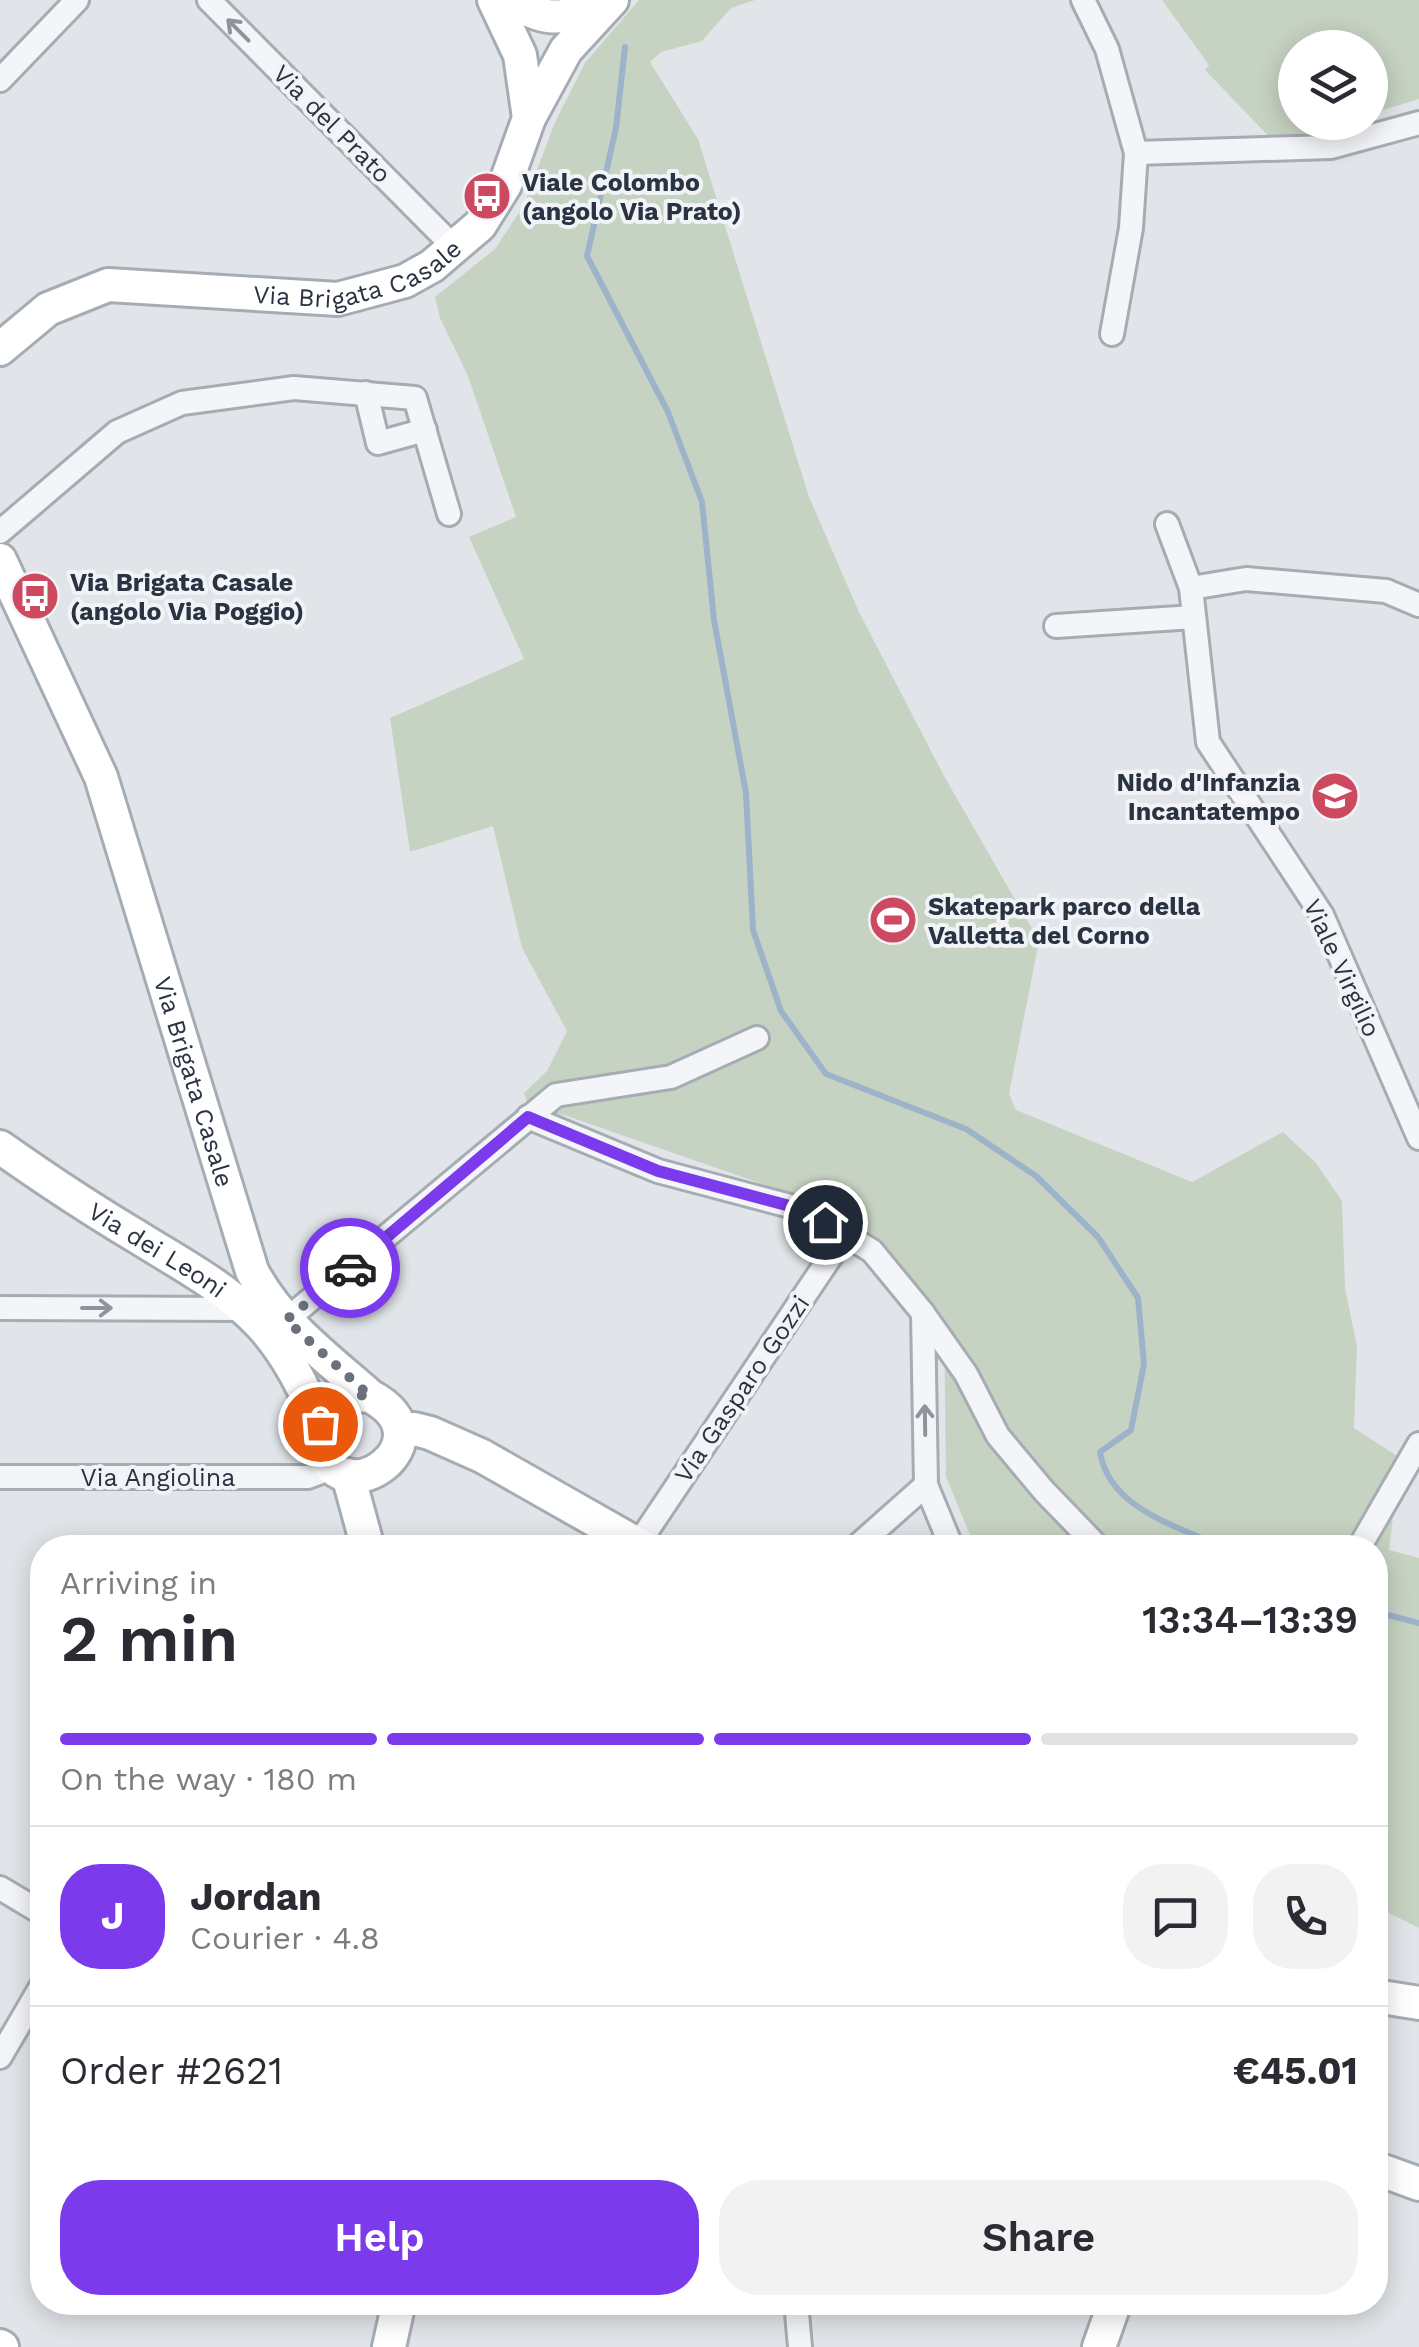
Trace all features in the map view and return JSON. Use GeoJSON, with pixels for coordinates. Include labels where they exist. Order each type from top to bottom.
{"type":"FeatureCollection","features":[{"type":"Feature","properties":{"kind":"street"},"geometry":{"type":"LineString","coordinates":[[3,71],[77,0]]}},
{"type":"Feature","properties":{"kind":"street","name":"Via del Prato"},"geometry":{"type":"LineString","coordinates":[[209,0],[454,248]]}},
{"type":"Feature","properties":{"kind":"street","name":"Via Brigata Casale"},"geometry":{"type":"LineString","coordinates":[[0,349],[48,308],[108,285],[338,299],[406,281],[432,266],[480,225],[505,185],[530,118],[520,54],[494,0]]}},
{"type":"Feature","properties":{"kind":"street"},"geometry":{"type":"LineString","coordinates":[[510,0],[559,19],[612,0]]}},
{"type":"Feature","properties":{"kind":"street"},"geometry":{"type":"LineString","coordinates":[[530,118],[566,50],[612,0]]}},
{"type":"Feature","properties":{"kind":"street"},"geometry":{"type":"LineString","coordinates":[[1083,0],[1107,49],[1136,154],[1130,228],[1112,334]]}},
{"type":"Feature","properties":{"kind":"street"},"geometry":{"type":"LineString","coordinates":[[1136,154],[1331,147],[1419,123]]}},
{"type":"Feature","properties":{"kind":"street"},"geometry":{"type":"LineString","coordinates":[[0,532],[118,432],[182,403],[294,388],[415,398],[448,514]]}},
{"type":"Feature","properties":{"kind":"street"},"geometry":{"type":"LineString","coordinates":[[366,394],[378,443],[425,430]]}},
{"type":"Feature","properties":{"kind":"street","name":"Viale Virgilio"},"geometry":{"type":"LineString","coordinates":[[1167,524],[1191,588],[1208,742],[1322,915],[1419,1138]]}},
{"type":"Feature","properties":{"kind":"street","name":"Via Brigata Casale"},"geometry":{"type":"LineString","coordinates":[[0,560],[101,777],[252,1271],[262,1291],[292,1326],[384,1404],[409,1437]]}},
{"type":"Feature","properties":{"kind":"street"},"geometry":{"type":"LineString","coordinates":[[1191,588],[1246,579],[1386,591],[1419,605]]}},
{"type":"Feature","properties":{"kind":"street"},"geometry":{"type":"LineString","coordinates":[[1056,626],[1194,617]]}},
{"type":"Feature","properties":{"kind":"street"},"geometry":{"type":"LineString","coordinates":[[292,1326],[556,1095],[671,1076],[757,1038]]}},
{"type":"Feature","properties":{"kind":"street"},"geometry":{"type":"LineString","coordinates":[[528,1117],[658,1171],[805,1210],[872,1251],[966,1374],[998,1436],[1085,1535]]}},
{"type":"Feature","properties":{"kind":"street","name":"Via dei Leoni"},"geometry":{"type":"LineString","coordinates":[[0,1147],[66,1193],[212,1283],[244,1309],[261,1325],[297,1374],[337,1459]]}},
{"type":"Feature","properties":{"kind":"street"},"geometry":{"type":"LineString","coordinates":[[0,1173],[66,1193]]}},
{"type":"Feature","properties":{"kind":"street","name":"Via Gasparo Gozzi"},"geometry":{"type":"LineString","coordinates":[[648,1535],[845,1234]]}},
{"type":"Feature","properties":{"kind":"street"},"geometry":{"type":"LineString","coordinates":[[212,1283],[252,1271]]}},
{"type":"Feature","properties":{"kind":"street"},"geometry":{"type":"LineString","coordinates":[[0,1308],[244,1309]]}},
{"type":"Feature","properties":{"kind":"street"},"geometry":{"type":"LineString","coordinates":[[923,1313],[926,1485],[947,1535]]}},
{"type":"Feature","properties":{"kind":"street","name":"Via Brigata Casale"},"geometry":{"type":"LineString","coordinates":[[292,1326],[331,1390],[337,1459],[363,1535]]}},
{"type":"Feature","properties":{"kind":"street"},"geometry":{"type":"LineString","coordinates":[[370,1396],[357,1395],[337,1459],[379,1471],[409,1437],[482,1456],[622,1535]]}},
{"type":"Feature","properties":{"kind":"street"},"geometry":{"type":"LineString","coordinates":[[1366,1535],[1419,1444]]}},
{"type":"Feature","properties":{"kind":"street","name":"Via Angiolina"},"geometry":{"type":"LineString","coordinates":[[0,1477],[308,1478],[337,1459]]}},
{"type":"Feature","properties":{"kind":"street"},"geometry":{"type":"LineString","coordinates":[[870,1535],[926,1485]]}},
{"type":"Feature","properties":{"kind":"street"},"geometry":{"type":"LineString","coordinates":[[0,1888],[30,1906]]}},
{"type":"Feature","properties":{"kind":"street"},"geometry":{"type":"LineString","coordinates":[[1388,1998],[1419,2003]]}},
{"type":"Feature","properties":{"kind":"street"},"geometry":{"type":"LineString","coordinates":[[0,2057],[30,2006]]}},
{"type":"Feature","properties":{"kind":"street"},"geometry":{"type":"LineString","coordinates":[[1388,2173],[1419,2184]]}},
{"type":"Feature","properties":{"kind":"street"},"geometry":{"type":"LineString","coordinates":[[389,2347],[396,2315]]}},
{"type":"Feature","properties":{"kind":"street"},"geometry":{"type":"LineString","coordinates":[[797,2315],[800,2347]]}},
{"type":"Feature","properties":{"kind":"street"},"geometry":{"type":"LineString","coordinates":[[1099,2347],[1110,2315]]}},
{"type":"Feature","properties":{"kind":"green space"},"geometry":{"type":"Polygon","coordinates":[[[639,0],[755,0],[731,8],[702,41],[661,52],[650,62],[698,139],[809,497],[859,612],[944,776],[1039,941],[1009,1094],[1016,1110],[1192,1182],[1283,1132],[1316,1163],[1342,1201],[1345,1288],[1357,1347],[1354,1428],[1400,1458],[1389,1550],[1419,1558],[1419,1928],[1388,1912],[1388,1535],[970,1535],[946,1477],[944,1320],[829,1207],[564,1115],[530,1111],[524,1093],[547,1071],[567,1031],[522,948],[493,826],[410,852],[390,718],[524,659],[469,537],[516,517],[468,376],[440,318],[435,297],[495,249],[524,205],[555,122],[585,63],[639,0]]]}},
{"type":"Feature","properties":{"kind":"green space"},"geometry":{"type":"Polygon","coordinates":[[[1162,0],[1419,0],[1419,99],[1388,108],[1388,30],[1278,30],[1278,140],[1285,140],[1275,143],[1205,70],[1209,65],[1162,0]]]}},
{"type":"Feature","properties":{"kind":"waterway"},"geometry":{"type":"LineString","coordinates":[[625,47],[616,128],[587,256],[668,412],[702,502],[714,620],[746,793],[753,930],[781,1011],[826,1074],[966,1129],[1036,1176],[1098,1237],[1138,1298],[1144,1364],[1131,1430],[1100,1452],[1106,1472],[1131,1502],[1194,1535]]}},
{"type":"Feature","properties":{"kind":"waterway"},"geometry":{"type":"LineString","coordinates":[[1388,1615],[1419,1623]]}},
{"type":"Feature","properties":{"kind":"way so far"},"geometry":{"type":"LineString","coordinates":[[320,1424],[333,1404],[357,1395],[370,1396],[286,1320],[350,1268]]}},
{"type":"Feature","properties":{"kind":"place","name":"Viale Colombo (angolo Via Prato)"},"geometry":{"type":"Point","coordinates":[487,196]}},
{"type":"Feature","properties":{"kind":"place","name":"Via Brigata Casale (angolo Via Poggio)"},"geometry":{"type":"Point","coordinates":[35,596]}},
{"type":"Feature","properties":{"kind":"place","name":"Nido d'Infanzia Incantatempo"},"geometry":{"type":"Point","coordinates":[1335,796]}},
{"type":"Feature","properties":{"kind":"place","name":"Skatepark parco della Valletta del Corno"},"geometry":{"type":"Point","coordinates":[893,920]}},
{"type":"Feature","properties":{"kind":"route"},"geometry":{"type":"LineString","coordinates":[[350,1268],[528,1117],[658,1171],[805,1210],[825,1222]]}}]}
